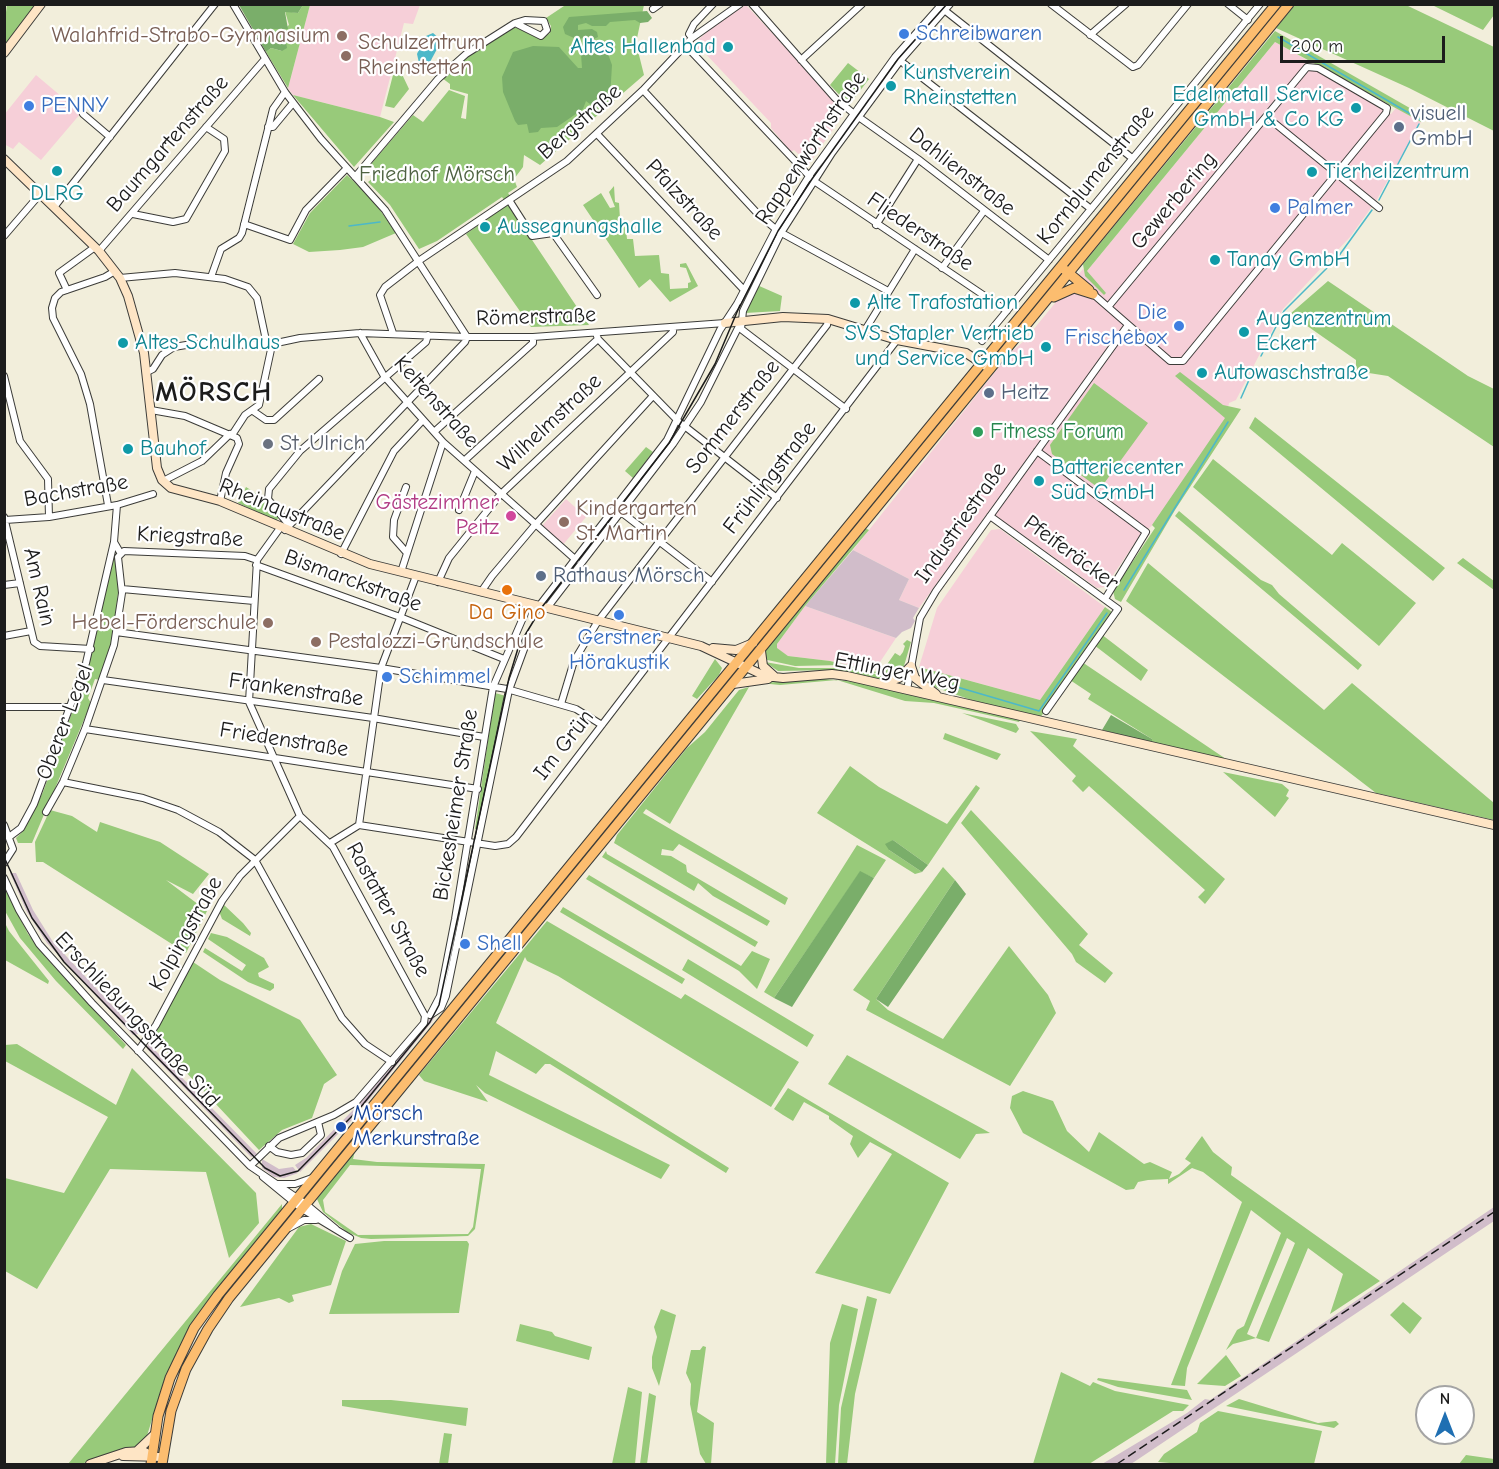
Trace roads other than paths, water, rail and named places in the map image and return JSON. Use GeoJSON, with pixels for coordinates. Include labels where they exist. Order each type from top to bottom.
{"type":"FeatureCollection","features":[{"type":"Feature","properties":{"kind":"main road"},"geometry":{"type":"LineString","coordinates":[[162,1461],[171,1411],[186,1369],[198,1346],[229,1299],[761,651],[985,367],[1061,266],[1276,4]]}},
{"type":"Feature","properties":{"kind":"main road"},"geometry":{"type":"LineString","coordinates":[[152,1460],[155,1434],[170,1378],[194,1328],[295,1200],[737,662],[985,367],[1044,304],[1289,4]]}},
{"type":"Feature","properties":{"kind":"main road"},"geometry":{"type":"LineString","coordinates":[[1079,261],[1080,273],[1093,294]]}},
{"type":"Feature","properties":{"kind":"main road"},"geometry":{"type":"LineString","coordinates":[[1061,266],[1093,294]]}},
{"type":"Feature","properties":{"kind":"main road"},"geometry":{"type":"LineString","coordinates":[[1044,304],[1071,289],[1081,289],[1093,294]]}},
{"type":"Feature","properties":{"kind":"street"},"geometry":{"type":"LineString","coordinates":[[4,53],[41,4]]}},
{"type":"Feature","properties":{"kind":"street"},"geometry":{"type":"LineString","coordinates":[[55,206],[215,4]]}},
{"type":"Feature","properties":{"kind":"street"},"geometry":{"type":"LineString","coordinates":[[233,4],[264,60],[285,92],[347,168],[373,194],[420,260],[467,337],[465,342],[284,527],[256,562]]}},
{"type":"Feature","properties":{"kind":"street"},"geometry":{"type":"LineString","coordinates":[[652,9],[660,4]]}},
{"type":"Feature","properties":{"kind":"street"},"geometry":{"type":"LineString","coordinates":[[692,38],[689,34],[694,24],[713,4]]}},
{"type":"Feature","properties":{"kind":"street","name":"Bergstraße"},"geometry":{"type":"LineString","coordinates":[[393,333],[380,298],[381,292],[420,260],[567,161],[643,90],[692,38],[740,4]]}},
{"type":"Feature","properties":{"kind":"street","name":"Dahlienstraße"},"geometry":{"type":"LineString","coordinates":[[752,4],[801,60],[855,114],[918,159],[1049,260]]}},
{"type":"Feature","properties":{"kind":"street"},"geometry":{"type":"LineString","coordinates":[[801,60],[862,4]]}},
{"type":"Feature","properties":{"kind":"street"},"geometry":{"type":"LineString","coordinates":[[1051,4],[1129,66],[1136,67],[1188,4]]}},
{"type":"Feature","properties":{"kind":"street"},"geometry":{"type":"LineString","coordinates":[[1090,35],[1126,4]]}},
{"type":"Feature","properties":{"kind":"street"},"geometry":{"type":"LineString","coordinates":[[1228,4],[1248,20]]}},
{"type":"Feature","properties":{"kind":"street","name":"Kornblumenstraße"},"geometry":{"type":"LineString","coordinates":[[981,341],[1260,4]]}},
{"type":"Feature","properties":{"kind":"street"},"geometry":{"type":"LineString","coordinates":[[945,6],[1132,158]]}},
{"type":"Feature","properties":{"kind":"street","name":"Rappenwörthstraße"},"geometry":{"type":"LineString","coordinates":[[543,607],[576,560],[640,478],[678,421],[725,323],[778,231],[812,178],[855,114],[898,59],[945,6]]}},
{"type":"Feature","properties":{"kind":"street"},"geometry":{"type":"LineString","coordinates":[[355,177],[449,67],[515,23],[525,20],[544,21],[547,30],[541,36],[515,23]]}},
{"type":"Feature","properties":{"kind":"street","name":"Fliederstraße"},"geometry":{"type":"LineString","coordinates":[[685,45],[812,178],[876,225],[1007,311]]}},
{"type":"Feature","properties":{"kind":"street"},"geometry":{"type":"LineString","coordinates":[[898,59],[1091,209]]}},
{"type":"Feature","properties":{"kind":"street","name":"Baumgartenstraße"},"geometry":{"type":"LineString","coordinates":[[67,290],[59,273],[97,249],[133,214],[264,60]]}},
{"type":"Feature","properties":{"kind":"street","name":"Gewerbering"},"geometry":{"type":"LineString","coordinates":[[1108,307],[1310,66],[1384,104],[1387,108],[1386,113],[1183,362],[1170,361],[1128,325]]}},
{"type":"Feature","properties":{"kind":"street"},"geometry":{"type":"LineString","coordinates":[[643,90],[778,231],[888,291]]}},
{"type":"Feature","properties":{"kind":"street"},"geometry":{"type":"LineString","coordinates":[[211,277],[221,249],[238,238],[244,224],[273,109],[285,92]]}},
{"type":"Feature","properties":{"kind":"street"},"geometry":{"type":"LineString","coordinates":[[268,127],[273,127],[293,103]]}},
{"type":"Feature","properties":{"kind":"street"},"geometry":{"type":"LineString","coordinates":[[82,114],[110,137]]}},
{"type":"Feature","properties":{"kind":"street"},"geometry":{"type":"LineString","coordinates":[[1267,117],[1379,208]]}},
{"type":"Feature","properties":{"kind":"street"},"geometry":{"type":"LineString","coordinates":[[133,214],[173,222],[186,219],[225,151],[224,139],[206,127]]}},
{"type":"Feature","properties":{"kind":"street","name":"Pfalzstraße"},"geometry":{"type":"LineString","coordinates":[[597,134],[744,290]]}},
{"type":"Feature","properties":{"kind":"street"},"geometry":{"type":"LineString","coordinates":[[4,159],[55,206],[118,274],[138,328],[147,372],[157,468],[163,481]]}},
{"type":"Feature","properties":{"kind":"street"},"geometry":{"type":"LineString","coordinates":[[876,225],[918,159]]}},
{"type":"Feature","properties":{"kind":"street"},"geometry":{"type":"LineString","coordinates":[[244,224],[290,240],[306,210],[347,168]]}},
{"type":"Feature","properties":{"kind":"street"},"geometry":{"type":"LineString","coordinates":[[4,236],[41,193]]}},
{"type":"Feature","properties":{"kind":"street"},"geometry":{"type":"LineString","coordinates":[[509,200],[532,236],[553,233],[597,295]]}},
{"type":"Feature","properties":{"kind":"street"},"geometry":{"type":"LineString","coordinates":[[942,268],[984,211]]}},
{"type":"Feature","properties":{"kind":"street","name":"Rappenwörthstraße"},"geometry":{"type":"LineString","coordinates":[[543,607],[621,512],[684,426],[711,384],[741,321],[745,304],[778,231]]}},
{"type":"Feature","properties":{"kind":"street"},"geometry":{"type":"LineString","coordinates":[[865,330],[915,249]]}},
{"type":"Feature","properties":{"kind":"street"},"geometry":{"type":"LineString","coordinates":[[108,505],[90,404],[81,374],[53,318],[55,298],[67,290],[118,274],[175,273],[211,277],[240,284],[252,290],[269,345]]}},
{"type":"Feature","properties":{"kind":"street"},"geometry":{"type":"LineString","coordinates":[[1093,294],[1128,325]]}},
{"type":"Feature","properties":{"kind":"street","name":"Römerstraße"},"geometry":{"type":"LineString","coordinates":[[147,372],[153,369],[162,355],[174,347],[192,344],[269,345],[300,338],[360,333],[467,337],[597,336],[803,316],[828,319],[897,340],[966,352],[985,367]]}},
{"type":"Feature","properties":{"kind":"street","name":"Sommerstraße"},"geometry":{"type":"LineString","coordinates":[[561,704],[571,668],[598,621],[793,370],[827,325],[828,319]]}},
{"type":"Feature","properties":{"kind":"street"},"geometry":{"type":"LineString","coordinates":[[741,321],[741,329],[846,409]]}},
{"type":"Feature","properties":{"kind":"street","name":"Industriestraße"},"geometry":{"type":"LineString","coordinates":[[908,686],[920,618],[936,591],[1128,325]]}},
{"type":"Feature","properties":{"kind":"street","name":"Wilhelmstraße"},"geometry":{"type":"LineString","coordinates":[[438,582],[449,558],[500,495],[673,332],[672,327]]}},
{"type":"Feature","properties":{"kind":"street","name":"Keltenstraße"},"geometry":{"type":"LineString","coordinates":[[360,333],[384,376],[443,442],[500,495],[576,560]]}},
{"type":"Feature","properties":{"kind":"street"},"geometry":{"type":"LineString","coordinates":[[284,527],[268,499],[269,489],[300,451],[426,342],[428,335]]}},
{"type":"Feature","properties":{"kind":"street"},"geometry":{"type":"LineString","coordinates":[[465,460],[597,336],[652,397],[678,421],[777,498]]}},
{"type":"Feature","properties":{"kind":"street"},"geometry":{"type":"LineString","coordinates":[[434,432],[533,343],[533,337]]}},
{"type":"Feature","properties":{"kind":"street","name":"Frühlingstraße"},"geometry":{"type":"LineString","coordinates":[[669,639],[897,340]]}},
{"type":"Feature","properties":{"kind":"street","name":"Rheinaustraße"},"geometry":{"type":"LineString","coordinates":[[163,481],[202,461],[231,435],[245,415],[259,405],[267,377],[269,345]]}},
{"type":"Feature","properties":{"kind":"street"},"geometry":{"type":"LineString","coordinates":[[4,376],[20,441],[48,479],[49,517]]}},
{"type":"Feature","properties":{"kind":"street"},"geometry":{"type":"LineString","coordinates":[[253,411],[266,420],[274,420],[318,379]]}},
{"type":"Feature","properties":{"kind":"street"},"geometry":{"type":"LineString","coordinates":[[481,592],[535,525],[652,397]]}},
{"type":"Feature","properties":{"kind":"street"},"geometry":{"type":"LineString","coordinates":[[151,410],[185,416],[237,438],[239,444],[226,473],[220,501]]}},
{"type":"Feature","properties":{"kind":"street"},"geometry":{"type":"LineString","coordinates":[[341,554],[394,451],[423,420]]}},
{"type":"Feature","properties":{"kind":"street"},"geometry":{"type":"LineString","coordinates":[[400,572],[443,442]]}},
{"type":"Feature","properties":{"kind":"street"},"geometry":{"type":"LineString","coordinates":[[1037,451],[1146,532],[1105,599]]}},
{"type":"Feature","properties":{"kind":"street"},"geometry":{"type":"LineString","coordinates":[[459,510],[475,471]]}},
{"type":"Feature","properties":{"kind":"street","name":"Rheinaustraße"},"geometry":{"type":"LineString","coordinates":[[163,481],[177,490],[220,501],[284,527],[341,554],[438,582],[701,646],[737,662],[746,669]]}},
{"type":"Feature","properties":{"kind":"street"},"geometry":{"type":"LineString","coordinates":[[406,487],[394,520],[393,537],[406,553]]}},
{"type":"Feature","properties":{"kind":"street","name":"Bachstraße"},"geometry":{"type":"LineString","coordinates":[[5,521],[49,517],[117,504],[153,494]]}},
{"type":"Feature","properties":{"kind":"street"},"geometry":{"type":"LineString","coordinates":[[9,837],[21,828],[34,804],[91,649],[114,542],[117,504]]}},
{"type":"Feature","properties":{"kind":"street"},"geometry":{"type":"LineString","coordinates":[[621,512],[712,582]]}},
{"type":"Feature","properties":{"kind":"street","name":"Pfeiferäcker"},"geometry":{"type":"LineString","coordinates":[[990,516],[1118,609],[1046,711]]}},
{"type":"Feature","properties":{"kind":"street","name":"Am Rain"},"geometry":{"type":"LineString","coordinates":[[5,521],[36,645],[91,649]]}},
{"type":"Feature","properties":{"kind":"street"},"geometry":{"type":"LineString","coordinates":[[114,542],[122,554]]}},
{"type":"Feature","properties":{"kind":"street","name":"Kriegstraße"},"geometry":{"type":"LineString","coordinates":[[122,554],[124,551],[245,556],[256,562]]}},
{"type":"Feature","properties":{"kind":"street","name":"Oberer Legel"},"geometry":{"type":"LineString","coordinates":[[46,812],[63,782],[103,680],[116,632],[122,589],[118,557],[122,554]]}},
{"type":"Feature","properties":{"kind":"street","name":"Rastatter Straße"},"geometry":{"type":"LineString","coordinates":[[256,562],[249,702],[271,756],[300,816],[330,843],[430,1015]]}},
{"type":"Feature","properties":{"kind":"street","name":"Bismarckstraße"},"geometry":{"type":"LineString","coordinates":[[256,562],[504,659]]}},
{"type":"Feature","properties":{"kind":"street"},"geometry":{"type":"LineString","coordinates":[[330,843],[359,825],[381,668],[416,576]]}},
{"type":"Feature","properties":{"kind":"street"},"geometry":{"type":"LineString","coordinates":[[4,585],[20,583]]}},
{"type":"Feature","properties":{"kind":"street"},"geometry":{"type":"LineString","coordinates":[[122,589],[254,601]]}},
{"type":"Feature","properties":{"kind":"street","name":"Bickesheimer Straße"},"geometry":{"type":"LineString","coordinates":[[473,842],[484,737],[493,687],[529,604]]}},
{"type":"Feature","properties":{"kind":"street"},"geometry":{"type":"LineString","coordinates":[[4,636],[31,631]]}},
{"type":"Feature","properties":{"kind":"street"},"geometry":{"type":"LineString","coordinates":[[116,632],[381,668],[510,690],[576,709],[602,726]]}},
{"type":"Feature","properties":{"kind":"street","name":"Im Grün"},"geometry":{"type":"LineString","coordinates":[[359,825],[502,846],[516,837],[669,639]]}},
{"type":"Feature","properties":{"kind":"street","name":"Bickesheimer Straße"},"geometry":{"type":"LineString","coordinates":[[250,1166],[269,1146],[288,1133],[318,1122],[356,1102],[430,1015],[440,996],[473,842],[510,690],[527,640]]}},
{"type":"Feature","properties":{"kind":"street"},"geometry":{"type":"LineString","coordinates":[[701,646],[736,650],[753,643]]}},
{"type":"Feature","properties":{"kind":"street"},"geometry":{"type":"LineString","coordinates":[[761,651],[761,662],[766,671],[783,678]]}},
{"type":"Feature","properties":{"kind":"street"},"geometry":{"type":"LineString","coordinates":[[881,684],[899,678],[911,666],[919,683],[942,698]]}},
{"type":"Feature","properties":{"kind":"street","name":"Ettlinger Weg"},"geometry":{"type":"LineString","coordinates":[[746,669],[765,676],[783,678],[832,674],[881,684],[908,686],[942,698],[1494,825]]}},
{"type":"Feature","properties":{"kind":"street"},"geometry":{"type":"LineString","coordinates":[[733,684],[783,678]]}},
{"type":"Feature","properties":{"kind":"street","name":"Frankenstraße"},"geometry":{"type":"LineString","coordinates":[[103,680],[373,718],[484,737]]}},
{"type":"Feature","properties":{"kind":"street"},"geometry":{"type":"LineString","coordinates":[[4,707],[70,707]]}},
{"type":"Feature","properties":{"kind":"street","name":"Friedenstraße"},"geometry":{"type":"LineString","coordinates":[[85,729],[478,789]]}},
{"type":"Feature","properties":{"kind":"street"},"geometry":{"type":"LineString","coordinates":[[63,782],[143,798],[178,810],[219,832],[255,860],[342,1018],[364,1044],[392,1062]]}},
{"type":"Feature","properties":{"kind":"street","name":"Kolpingstraße"},"geometry":{"type":"LineString","coordinates":[[138,1051],[156,1025],[213,914],[255,860],[300,816]]}},
{"type":"Feature","properties":{"kind":"street"},"geometry":{"type":"LineString","coordinates":[[4,825],[13,853],[4,863]]}},
{"type":"Feature","properties":{"kind":"street","name":"Erschließungsstraße Süd"},"geometry":{"type":"LineString","coordinates":[[4,878],[23,918],[39,944],[138,1051],[250,1166],[275,1182],[295,1200]]}},
{"type":"Feature","properties":{"kind":"street"},"geometry":{"type":"LineString","coordinates":[[269,1146],[277,1152],[291,1155],[302,1153],[321,1135],[318,1122]]}},
{"type":"Feature","properties":{"kind":"street","name":"Erschließungsstraße Süd"},"geometry":{"type":"LineString","coordinates":[[260,1174],[266,1181],[304,1206]]}},
{"type":"Feature","properties":{"kind":"street"},"geometry":{"type":"LineString","coordinates":[[275,1182],[291,1185],[314,1178]]}},
{"type":"Feature","properties":{"kind":"street"},"geometry":{"type":"LineString","coordinates":[[304,1206],[322,1222],[336,1229]]}},
{"type":"Feature","properties":{"kind":"street"},"geometry":{"type":"LineString","coordinates":[[304,1206],[350,1238]]}},
{"type":"Feature","properties":{"kind":"street"},"geometry":{"type":"LineString","coordinates":[[283,1231],[304,1220],[322,1222]]}},
{"type":"Feature","properties":{"kind":"street"},"geometry":{"type":"LineString","coordinates":[[90,1464],[137,1451],[155,1434]]}},
{"type":"Feature","properties":{"kind":"street"},"geometry":{"type":"LineString","coordinates":[[137,1451],[152,1460]]}},
{"type":"Feature","properties":{"kind":"street"},"geometry":{"type":"LineString","coordinates":[[117,1455],[162,1461]]}},
{"type":"Feature","properties":{"kind":"water"},"geometry":{"type":"Polygon","coordinates":[[[433,33],[439,38],[437,49],[430,62],[419,63],[417,54],[421,45],[426,36],[433,33]]]}},
{"type":"Feature","properties":{"kind":"waterway"},"geometry":{"type":"LineString","coordinates":[[1278,37],[1421,120]]}},
{"type":"Feature","properties":{"kind":"waterway"},"geometry":{"type":"LineString","coordinates":[[1379,200],[1419,124]]}},
{"type":"Feature","properties":{"kind":"waterway"},"geometry":{"type":"LineString","coordinates":[[1261,356],[1284,311],[1338,257],[1372,210]]}},
{"type":"Feature","properties":{"kind":"waterway"},"geometry":{"type":"LineString","coordinates":[[349,226],[380,222]]}},
{"type":"Feature","properties":{"kind":"waterway"},"geometry":{"type":"LineString","coordinates":[[1241,398],[1253,371]]}},
{"type":"Feature","properties":{"kind":"waterway"},"geometry":{"type":"LineString","coordinates":[[1124,590],[1228,422]]}},
{"type":"Feature","properties":{"kind":"waterway"},"geometry":{"type":"LineString","coordinates":[[930,679],[1039,711],[1107,613]]}},
{"type":"Feature","properties":{"kind":"tram line"},"geometry":{"type":"LineString","coordinates":[[737,312],[778,231],[812,179],[898,59],[947,4]]}},
{"type":"Feature","properties":{"kind":"tram line"},"geometry":{"type":"LineString","coordinates":[[4,857],[32,918],[64,962],[265,1168],[280,1176],[298,1171],[360,1108],[430,1022],[439,1005],[509,678],[519,645],[542,607],[669,443],[715,364],[740,305]]}},
{"type":"Feature","properties":{"kind":"railway"},"geometry":{"type":"LineString","coordinates":[[1117,1464],[1494,1212]]}},
{"type":"Feature","properties":{"kind":"place","name":"Schreibwaren"},"geometry":{"type":"Point","coordinates":[904,34]}},
{"type":"Feature","properties":{"kind":"place","name":"Walahfrid-Strabo-Gymnasium"},"geometry":{"type":"Point","coordinates":[342,36]}},
{"type":"Feature","properties":{"kind":"place","name":"Altes Hallenbad"},"geometry":{"type":"Point","coordinates":[728,47]}},
{"type":"Feature","properties":{"kind":"place","name":"Schulzentrum Rheinstetten"},"geometry":{"type":"Point","coordinates":[346,56]}},
{"type":"Feature","properties":{"kind":"place","name":"Kunstverein Rheinstetten"},"geometry":{"type":"Point","coordinates":[891,86]}},
{"type":"Feature","properties":{"kind":"place","name":"PENNY"},"geometry":{"type":"Point","coordinates":[29,106]}},
{"type":"Feature","properties":{"kind":"place","name":"Edelmetall Service GmbH & Co KG"},"geometry":{"type":"Point","coordinates":[1356,108]}},
{"type":"Feature","properties":{"kind":"place","name":"visuell GmbH"},"geometry":{"type":"Point","coordinates":[1399,127]}},
{"type":"Feature","properties":{"kind":"place","name":"DLRG"},"geometry":{"type":"Point","coordinates":[57,171]}},
{"type":"Feature","properties":{"kind":"place","name":"Tierheilzentrum"},"geometry":{"type":"Point","coordinates":[1312,172]}},
{"type":"Feature","properties":{"kind":"place","name":"Palmer"},"geometry":{"type":"Point","coordinates":[1275,208]}},
{"type":"Feature","properties":{"kind":"place","name":"Aussegnungshalle"},"geometry":{"type":"Point","coordinates":[485,227]}},
{"type":"Feature","properties":{"kind":"place","name":"Tanay GmbH"},"geometry":{"type":"Point","coordinates":[1215,260]}},
{"type":"Feature","properties":{"kind":"place","name":"Alte Trafostation"},"geometry":{"type":"Point","coordinates":[855,303]}},
{"type":"Feature","properties":{"kind":"place","name":"Die Frischebox"},"geometry":{"type":"Point","coordinates":[1179,326]}},
{"type":"Feature","properties":{"kind":"place","name":"Augenzentrum Eckert"},"geometry":{"type":"Point","coordinates":[1244,332]}},
{"type":"Feature","properties":{"kind":"place","name":"Altes Schulhaus"},"geometry":{"type":"Point","coordinates":[123,343]}},
{"type":"Feature","properties":{"kind":"place","name":"SVS Stapler Vertrieb und Service GmbH"},"geometry":{"type":"Point","coordinates":[1046,347]}},
{"type":"Feature","properties":{"kind":"place","name":"Autowaschstraße"},"geometry":{"type":"Point","coordinates":[1202,373]}},
{"type":"Feature","properties":{"kind":"place","name":"Heitz"},"geometry":{"type":"Point","coordinates":[989,393]}},
{"type":"Feature","properties":{"kind":"place","name":"Fitness Forum"},"geometry":{"type":"Point","coordinates":[978,432]}},
{"type":"Feature","properties":{"kind":"place","name":"St. Ulrich"},"geometry":{"type":"Point","coordinates":[268,444]}},
{"type":"Feature","properties":{"kind":"place","name":"Bauhof"},"geometry":{"type":"Point","coordinates":[128,449]}},
{"type":"Feature","properties":{"kind":"place","name":"Batteriecenter Süd GmbH"},"geometry":{"type":"Point","coordinates":[1039,481]}},
{"type":"Feature","properties":{"kind":"place","name":"Gästezimmer Peitz"},"geometry":{"type":"Point","coordinates":[511,516]}},
{"type":"Feature","properties":{"kind":"place","name":"Kindergarten St. Martin"},"geometry":{"type":"Point","coordinates":[564,522]}},
{"type":"Feature","properties":{"kind":"place","name":"Rathaus Mörsch"},"geometry":{"type":"Point","coordinates":[541,576]}},
{"type":"Feature","properties":{"kind":"place","name":"Da Gino"},"geometry":{"type":"Point","coordinates":[507,590]}},
{"type":"Feature","properties":{"kind":"place","name":"Gerstner Hörakustik"},"geometry":{"type":"Point","coordinates":[619,615]}},
{"type":"Feature","properties":{"kind":"place","name":"Hebel-Förderschule"},"geometry":{"type":"Point","coordinates":[268,623]}},
{"type":"Feature","properties":{"kind":"place","name":"Pestalozzi-Grundschule"},"geometry":{"type":"Point","coordinates":[316,642]}},
{"type":"Feature","properties":{"kind":"place","name":"Schimmel"},"geometry":{"type":"Point","coordinates":[387,677]}},
{"type":"Feature","properties":{"kind":"place","name":"Shell"},"geometry":{"type":"Point","coordinates":[465,944]}},
{"type":"Feature","properties":{"kind":"place","name":"Mörsch Merkurstraße"},"geometry":{"type":"Point","coordinates":[341,1127]}},
{"type":"Feature","properties":{"kind":"district","name":"MÖRSCH"},"geometry":{"type":"Point","coordinates":[214,393]}},
{"type":"Feature","properties":{"kind":"park label","name":"Friedhof Mörsch"},"geometry":{"type":"Point","coordinates":[437,175]}}]}
